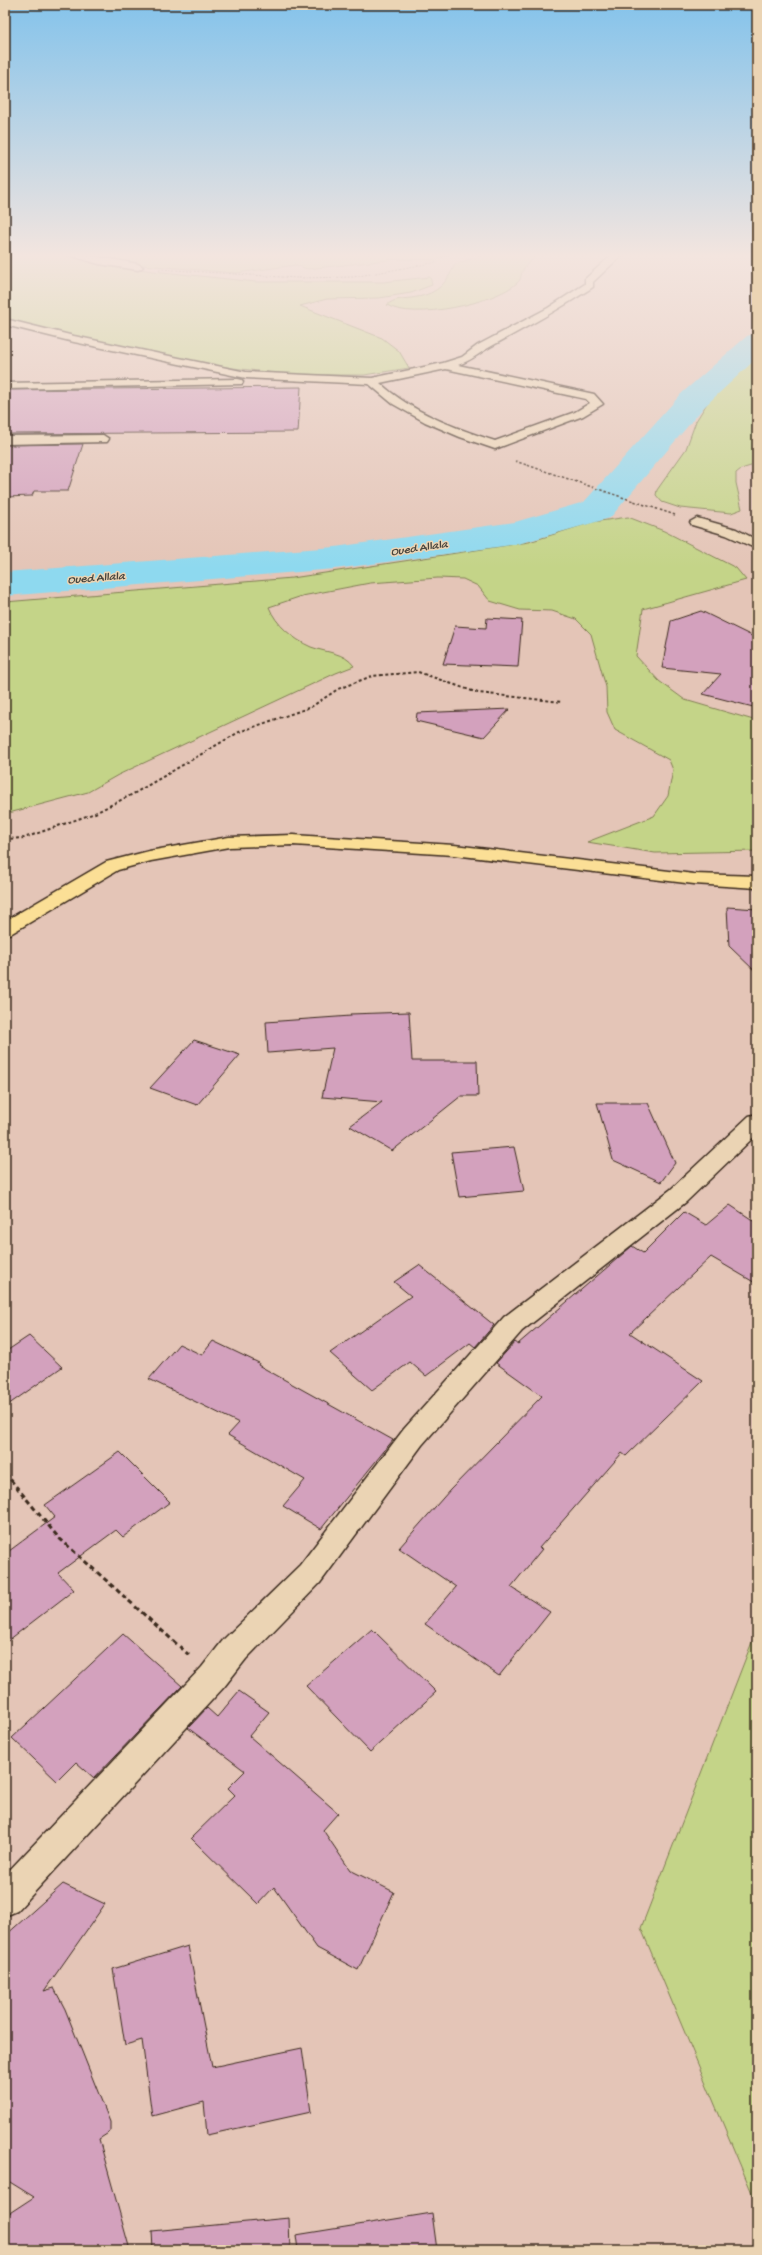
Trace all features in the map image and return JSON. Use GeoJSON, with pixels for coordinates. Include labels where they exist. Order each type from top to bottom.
{"type":"FeatureCollection","features":[{"type":"Feature","properties":{"kind":"main road"},"geometry":{"type":"LineString","coordinates":[[5,929],[112,866],[149,856],[230,842],[293,840],[454,850],[694,879],[757,882]]}},
{"type":"Feature","properties":{"kind":"street"},"geometry":{"type":"LineString","coordinates":[[164,358],[246,375],[372,381],[446,366],[467,358]]}},
{"type":"Feature","properties":{"kind":"street"},"geometry":{"type":"LineString","coordinates":[[372,381],[383,394],[410,410],[494,445],[579,414],[597,404],[590,396],[446,366]]}},
{"type":"Feature","properties":{"kind":"street"},"geometry":{"type":"LineString","coordinates":[[5,386],[227,382],[242,381],[246,375]]}},
{"type":"Feature","properties":{"kind":"street"},"geometry":{"type":"LineString","coordinates":[[5,440],[103,439]]}},
{"type":"Feature","properties":{"kind":"street"},"geometry":{"type":"LineString","coordinates":[[697,522],[731,532],[757,545]]}},
{"type":"Feature","properties":{"kind":"street"},"geometry":{"type":"LineString","coordinates":[[5,1899],[213,1677],[235,1649],[310,1574],[362,1507],[413,1437],[513,1324],[678,1196],[757,1121]]}},
{"type":"Feature","properties":{"kind":"path"},"geometry":{"type":"LineString","coordinates":[[508,459],[697,522]]}},
{"type":"Feature","properties":{"kind":"path"},"geometry":{"type":"LineString","coordinates":[[5,840],[24,838],[95,813],[135,793],[240,732],[311,707],[338,690],[372,676],[389,673],[418,672],[478,693],[562,702]]}},
{"type":"Feature","properties":{"kind":"path"},"geometry":{"type":"LineString","coordinates":[[5,1473],[58,1537],[213,1677]]}},
{"type":"Feature","properties":{"kind":"green space"},"geometry":{"type":"Polygon","coordinates":[[[181,358],[403,358],[409,368],[364,375],[292,375],[225,367],[181,358]]]}},
{"type":"Feature","properties":{"kind":"green space"},"geometry":{"type":"Polygon","coordinates":[[[752,358],[757,358],[757,464],[741,469],[736,473],[736,483],[742,509],[731,513],[680,508],[662,502],[656,495],[657,490],[686,449],[696,421],[711,397],[730,377],[752,358]]]}},
{"type":"Feature","properties":{"kind":"green space"},"geometry":{"type":"Polygon","coordinates":[[[628,517],[664,531],[736,568],[746,580],[643,609],[636,656],[659,681],[685,700],[757,721],[757,851],[655,853],[587,842],[654,816],[668,796],[673,770],[669,760],[615,730],[607,712],[606,687],[591,634],[576,619],[552,611],[520,610],[490,601],[478,586],[463,579],[438,578],[370,583],[302,596],[269,607],[276,620],[292,636],[311,647],[340,655],[350,661],[354,666],[118,775],[88,792],[5,814],[5,602],[292,578],[529,542],[593,522],[628,517]]]}},
{"type":"Feature","properties":{"kind":"green space"},"geometry":{"type":"Polygon","coordinates":[[[757,1629],[757,2205],[641,1928],[757,1629]]]}},
{"type":"Feature","properties":{"kind":"building"},"geometry":{"type":"Polygon","coordinates":[[[301,387],[298,432],[5,434],[5,390],[301,387]]]}},
{"type":"Feature","properties":{"kind":"building"},"geometry":{"type":"Polygon","coordinates":[[[83,444],[68,491],[34,491],[32,496],[5,497],[5,445],[83,444]]]}},
{"type":"Feature","properties":{"kind":"building"},"geometry":{"type":"Polygon","coordinates":[[[701,611],[754,637],[757,634],[757,708],[703,694],[721,674],[662,668],[671,621],[701,611]]]}},
{"type":"Feature","properties":{"kind":"building"},"geometry":{"type":"Polygon","coordinates":[[[487,618],[522,620],[518,667],[443,664],[455,626],[486,628],[487,618]]]}},
{"type":"Feature","properties":{"kind":"building"},"geometry":{"type":"Polygon","coordinates":[[[510,709],[484,737],[416,721],[417,713],[510,709]]]}},
{"type":"Feature","properties":{"kind":"building"},"geometry":{"type":"Polygon","coordinates":[[[727,907],[757,909],[757,973],[729,946],[727,907]]]}},
{"type":"Feature","properties":{"kind":"building"},"geometry":{"type":"Polygon","coordinates":[[[409,1012],[412,1061],[477,1061],[478,1096],[461,1096],[392,1151],[350,1126],[382,1102],[322,1097],[333,1048],[268,1053],[266,1022],[351,1016],[350,1014],[409,1012]]]}},
{"type":"Feature","properties":{"kind":"building"},"geometry":{"type":"Polygon","coordinates":[[[194,1040],[240,1055],[197,1105],[150,1088],[194,1040]]]}},
{"type":"Feature","properties":{"kind":"building"},"geometry":{"type":"Polygon","coordinates":[[[597,1103],[648,1103],[675,1163],[661,1182],[613,1160],[597,1103]]]}},
{"type":"Feature","properties":{"kind":"building"},"geometry":{"type":"Polygon","coordinates":[[[514,1147],[524,1191],[459,1197],[451,1152],[514,1147]]]}},
{"type":"Feature","properties":{"kind":"building"},"geometry":{"type":"Polygon","coordinates":[[[730,1205],[757,1223],[757,1284],[711,1257],[630,1333],[703,1381],[626,1456],[622,1453],[539,1548],[542,1549],[511,1587],[550,1612],[499,1676],[425,1624],[456,1587],[399,1548],[450,1490],[542,1396],[496,1363],[515,1342],[518,1344],[632,1246],[643,1253],[684,1212],[706,1225],[730,1205]]]}},
{"type":"Feature","properties":{"kind":"building"},"geometry":{"type":"Polygon","coordinates":[[[419,1265],[494,1325],[475,1347],[470,1343],[426,1376],[410,1362],[372,1390],[330,1353],[411,1296],[394,1282],[419,1265]]]}},
{"type":"Feature","properties":{"kind":"building"},"geometry":{"type":"Polygon","coordinates":[[[29,1336],[62,1367],[5,1407],[5,1352],[29,1336]]]}},
{"type":"Feature","properties":{"kind":"building"},"geometry":{"type":"Polygon","coordinates":[[[213,1341],[259,1363],[258,1365],[393,1440],[321,1529],[283,1506],[305,1480],[228,1435],[239,1423],[149,1379],[179,1344],[202,1355],[213,1341]]]}},
{"type":"Feature","properties":{"kind":"building"},"geometry":{"type":"Polygon","coordinates":[[[120,1452],[170,1502],[123,1537],[116,1530],[58,1573],[74,1590],[5,1643],[5,1554],[55,1517],[45,1505],[120,1452]]]}},
{"type":"Feature","properties":{"kind":"building"},"geometry":{"type":"Polygon","coordinates":[[[372,1629],[436,1692],[370,1752],[306,1686],[372,1629]]]}},
{"type":"Feature","properties":{"kind":"building"},"geometry":{"type":"Polygon","coordinates":[[[123,1634],[182,1686],[94,1778],[76,1762],[57,1781],[12,1738],[123,1634]]]}},
{"type":"Feature","properties":{"kind":"building"},"geometry":{"type":"Polygon","coordinates":[[[239,1691],[269,1712],[249,1736],[338,1813],[323,1830],[350,1870],[394,1892],[358,1970],[317,1948],[274,1887],[258,1904],[191,1838],[235,1795],[228,1788],[245,1771],[188,1728],[207,1708],[217,1717],[239,1691]]]}},
{"type":"Feature","properties":{"kind":"building"},"geometry":{"type":"Polygon","coordinates":[[[63,1884],[105,1904],[44,1991],[54,1988],[65,2009],[110,2122],[110,2132],[99,2139],[130,2250],[5,2250],[5,2216],[34,2197],[5,2179],[5,1936],[63,1884]]]}},
{"type":"Feature","properties":{"kind":"building"},"geometry":{"type":"Polygon","coordinates":[[[188,1946],[212,2067],[302,2048],[311,2112],[207,2135],[204,2102],[152,2116],[142,2040],[125,2045],[113,1969],[188,1946]]]}},
{"type":"Feature","properties":{"kind":"building"},"geometry":{"type":"Polygon","coordinates":[[[432,2213],[437,2250],[298,2250],[296,2235],[432,2213]]]}},
{"type":"Feature","properties":{"kind":"building"},"geometry":{"type":"Polygon","coordinates":[[[289,2218],[290,2250],[153,2250],[152,2231],[289,2218]]]}},
{"type":"Feature","properties":{"kind":"waterway","name":"Oued Allala"},"geometry":{"type":"LineString","coordinates":[[5,584],[335,558],[518,533],[597,510],[693,400],[739,358]]}}]}
